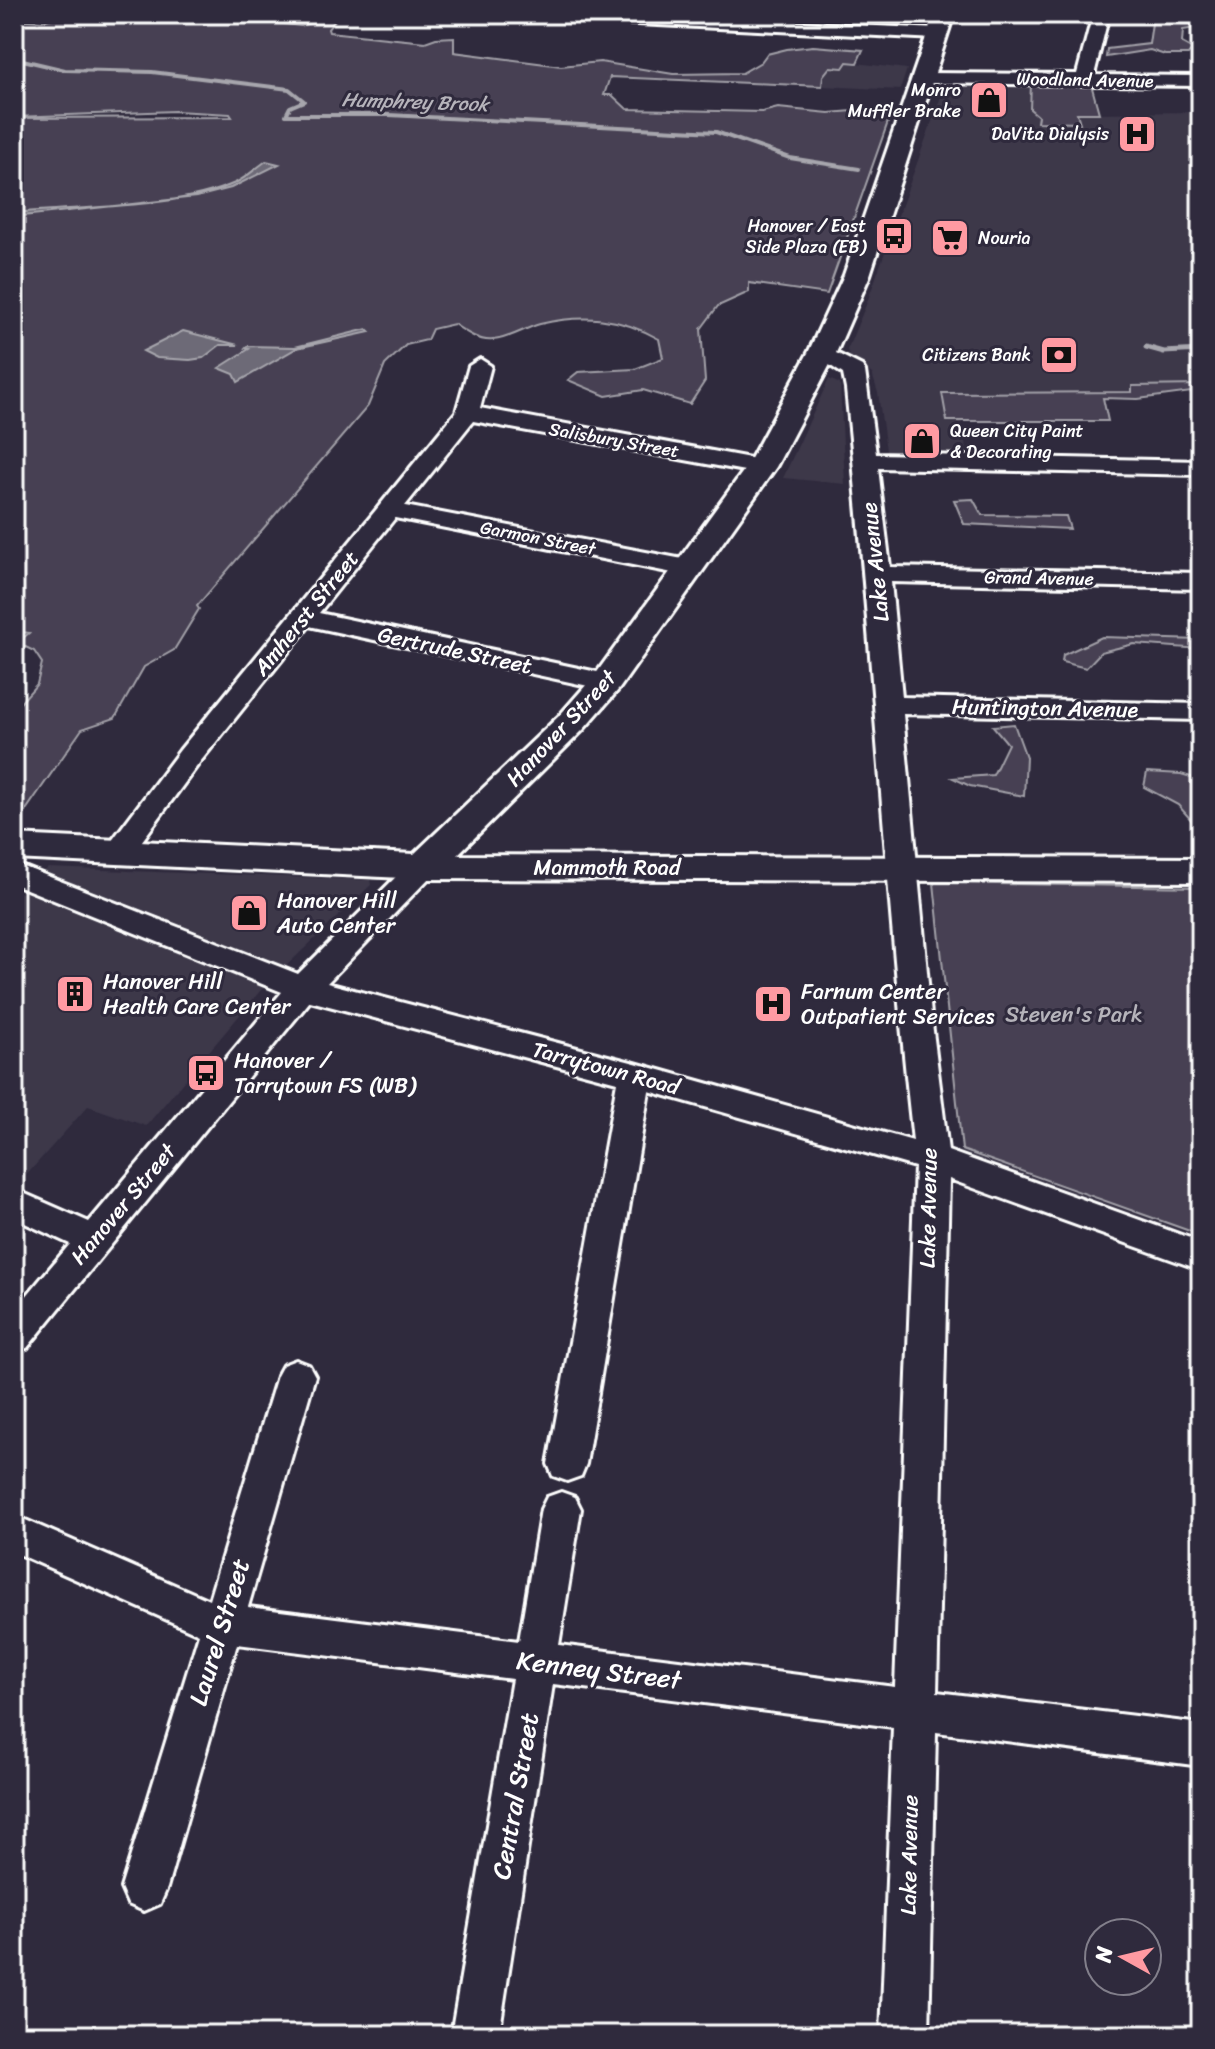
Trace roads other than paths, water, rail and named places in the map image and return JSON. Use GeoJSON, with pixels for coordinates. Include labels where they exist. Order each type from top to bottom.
{"type":"FeatureCollection","features":[{"type":"Feature","properties":{"kind":"main road","name":"Hanover Street"},"geometry":{"type":"LineString","coordinates":[[423,867],[537,757],[607,682],[761,467],[819,359],[867,251],[940,24]]}},
{"type":"Feature","properties":{"kind":"main road","name":"Mammoth Road"},"geometry":{"type":"LineString","coordinates":[[14,847],[423,867],[1201,870]]}},
{"type":"Feature","properties":{"kind":"street"},"geometry":{"type":"LineString","coordinates":[[537,14],[940,24]]}},
{"type":"Feature","properties":{"kind":"street"},"geometry":{"type":"LineString","coordinates":[[1084,81],[1101,14]]}},
{"type":"Feature","properties":{"kind":"street","name":"Woodland Avenue"},"geometry":{"type":"LineString","coordinates":[[922,78],[1201,81]]}},
{"type":"Feature","properties":{"kind":"street","name":"Lake Avenue"},"geometry":{"type":"LineString","coordinates":[[819,359],[855,384],[878,574],[915,1015],[932,1159],[905,2035]]}},
{"type":"Feature","properties":{"kind":"street","name":"Amherst Street"},"geometry":{"type":"LineString","coordinates":[[118,853],[190,756],[467,413],[480,366]]}},
{"type":"Feature","properties":{"kind":"street","name":"Salisbury Street"},"geometry":{"type":"LineString","coordinates":[[467,413],[761,467]]}},
{"type":"Feature","properties":{"kind":"street"},"geometry":{"type":"LineString","coordinates":[[864,461],[1201,468]]}},
{"type":"Feature","properties":{"kind":"street","name":"Garmon Street"},"geometry":{"type":"LineString","coordinates":[[389,510],[688,568]]}},
{"type":"Feature","properties":{"kind":"street","name":"Grand Avenue"},"geometry":{"type":"LineString","coordinates":[[878,574],[1201,581]]}},
{"type":"Feature","properties":{"kind":"street","name":"Gertrude Street"},"geometry":{"type":"LineString","coordinates":[[304,617],[607,682]]}},
{"type":"Feature","properties":{"kind":"street","name":"Huntington Avenue"},"geometry":{"type":"LineString","coordinates":[[890,705],[1201,712]]}},
{"type":"Feature","properties":{"kind":"street","name":"Hanover Street"},"geometry":{"type":"LineString","coordinates":[[14,1337],[303,988],[423,867]]}},
{"type":"Feature","properties":{"kind":"street","name":"Tarrytown Road"},"geometry":{"type":"LineString","coordinates":[[14,873],[303,988],[635,1075],[932,1159],[1201,1256]]}},
{"type":"Feature","properties":{"kind":"street"},"geometry":{"type":"LineString","coordinates":[[567,1464],[635,1075]]}},
{"type":"Feature","properties":{"kind":"street"},"geometry":{"type":"LineString","coordinates":[[14,1203],[93,1239]]}},
{"type":"Feature","properties":{"kind":"street","name":"Laurel Street"},"geometry":{"type":"LineString","coordinates":[[144,1888],[296,1376]]}},
{"type":"Feature","properties":{"kind":"street","name":"Central Street"},"geometry":{"type":"LineString","coordinates":[[475,2035],[561,1509]]}},
{"type":"Feature","properties":{"kind":"street","name":"Kenney Street"},"geometry":{"type":"LineString","coordinates":[[14,1533],[184,1610],[222,1623],[1201,1745]]}},
{"type":"Feature","properties":{"kind":"waterway","name":"Humphrey Brook"},"geometry":{"type":"LineString","coordinates":[[14,58],[65,70],[152,72],[289,89],[304,101],[290,107],[286,115],[389,115],[716,132],[790,158],[859,169]]}},
{"type":"Feature","properties":{"kind":"waterway","name":"Humphrey Brook"},"geometry":{"type":"LineString","coordinates":[[1146,347],[1164,352],[1201,350]]}},
{"type":"Feature","properties":{"kind":"place","name":"Monro Muffler Brake"},"geometry":{"type":"Point","coordinates":[989,100]}},
{"type":"Feature","properties":{"kind":"place","name":"DaVita Dialysis"},"geometry":{"type":"Point","coordinates":[1137,134]}},
{"type":"Feature","properties":{"kind":"place","name":"Hanover / East Side Plaza (EB)"},"geometry":{"type":"Point","coordinates":[894,236]}},
{"type":"Feature","properties":{"kind":"place","name":"Nouria"},"geometry":{"type":"Point","coordinates":[950,238]}},
{"type":"Feature","properties":{"kind":"place","name":"Citizens Bank"},"geometry":{"type":"Point","coordinates":[1059,355]}},
{"type":"Feature","properties":{"kind":"place","name":"Queen City Paint & Decorating"},"geometry":{"type":"Point","coordinates":[922,441]}},
{"type":"Feature","properties":{"kind":"place","name":"Hanover Hill Auto Center"},"geometry":{"type":"Point","coordinates":[249,913]}},
{"type":"Feature","properties":{"kind":"place","name":"Hanover Hill Health Care Center"},"geometry":{"type":"Point","coordinates":[75,994]}},
{"type":"Feature","properties":{"kind":"place","name":"Farnum Center Outpatient Services"},"geometry":{"type":"Point","coordinates":[773,1004]}},
{"type":"Feature","properties":{"kind":"place","name":"Hanover / Tarrytown FS (WB)"},"geometry":{"type":"Point","coordinates":[206,1073]}},
{"type":"Feature","properties":{"kind":"park label","name":"Steven's Park"},"geometry":{"type":"Point","coordinates":[1074,1014]}}]}
